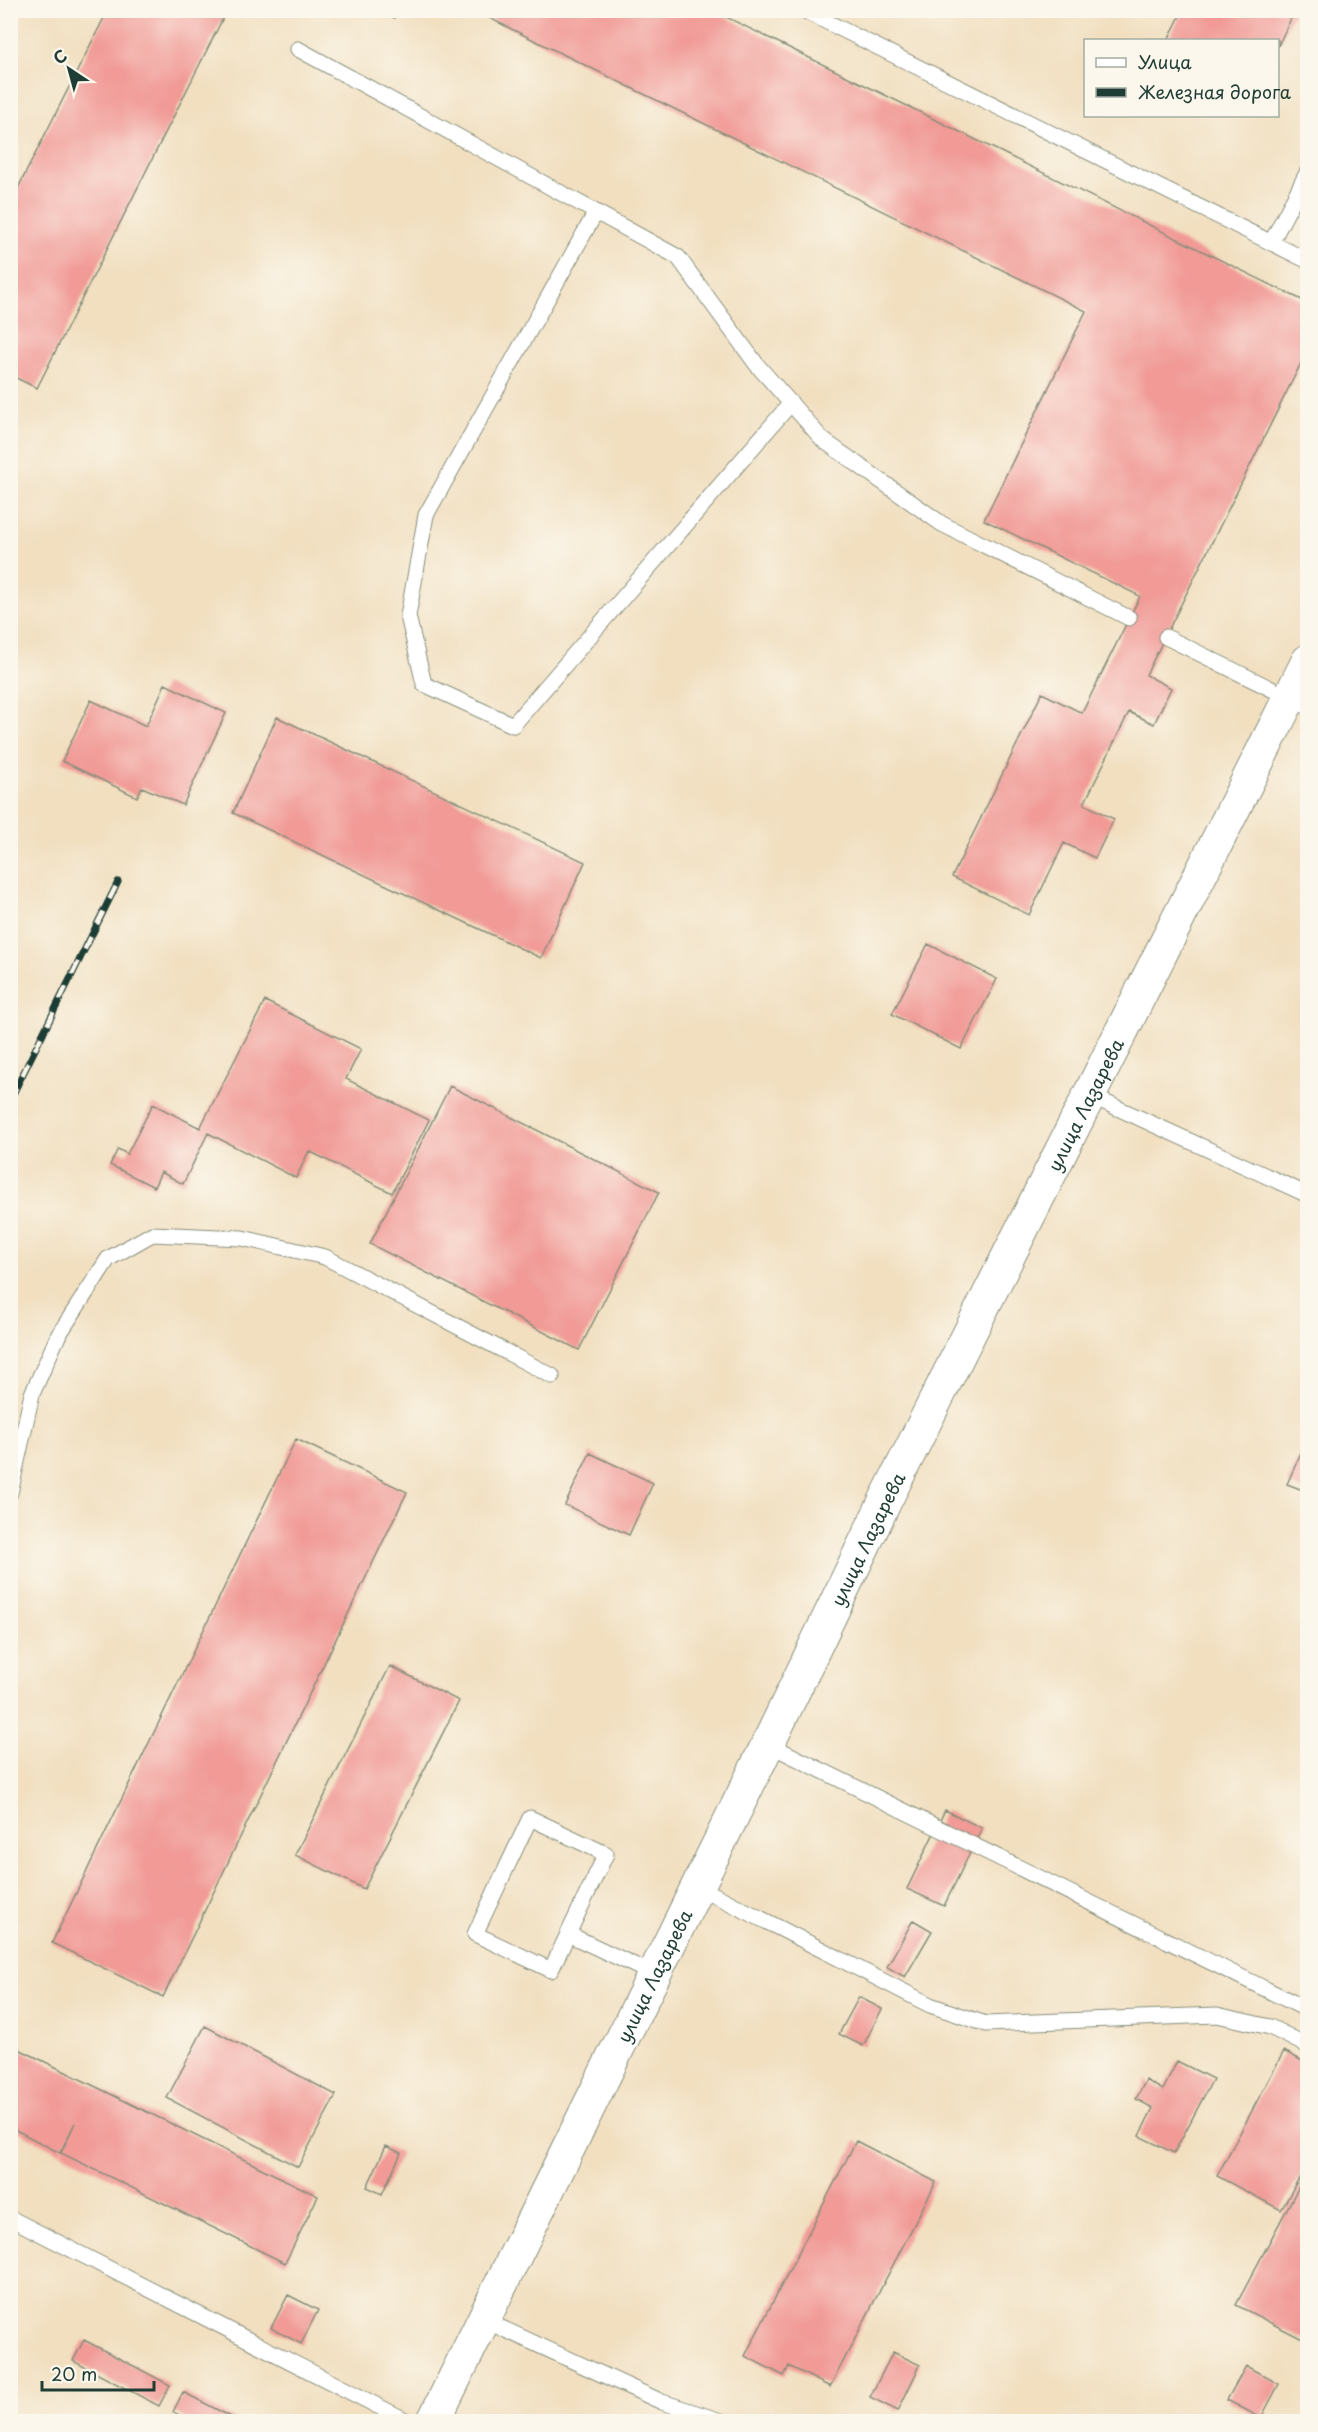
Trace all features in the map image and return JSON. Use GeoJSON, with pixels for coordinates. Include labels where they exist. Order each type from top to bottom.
{"type":"FeatureCollection","features":[{"type":"Feature","properties":{"kind":"main road","name":"улица Лазарева"},"geometry":{"type":"LineString","coordinates":[[433,2421],[768,1744],[886,1499],[1089,1095],[1298,702],[1308,661]]}},
{"type":"Feature","properties":{"kind":"lane"},"geometry":{"type":"LineString","coordinates":[[803,10],[1308,261]]}},
{"type":"Feature","properties":{"kind":"lane"},"geometry":{"type":"LineString","coordinates":[[297,49],[678,257],[757,365],[823,440],[942,524],[1129,618]]}},
{"type":"Feature","properties":{"kind":"lane"},"geometry":{"type":"LineString","coordinates":[[1271,243],[1308,171]]}},
{"type":"Feature","properties":{"kind":"lane"},"geometry":{"type":"LineString","coordinates":[[596,212],[426,515],[408,616],[424,684],[513,725],[791,403]]}},
{"type":"Feature","properties":{"kind":"lane"},"geometry":{"type":"LineString","coordinates":[[1166,637],[1298,702]]}},
{"type":"Feature","properties":{"kind":"lane"},"geometry":{"type":"LineString","coordinates":[[1089,1095],[1308,1196]]}},
{"type":"Feature","properties":{"kind":"lane"},"geometry":{"type":"LineString","coordinates":[[10,1493],[32,1394],[58,1336],[108,1259],[153,1234],[242,1238],[325,1257],[552,1376]]}},
{"type":"Feature","properties":{"kind":"lane"},"geometry":{"type":"LineString","coordinates":[[768,1744],[1308,2010]]}},
{"type":"Feature","properties":{"kind":"lane"},"geometry":{"type":"LineString","coordinates":[[530,1818],[606,1854],[568,1934],[551,1970],[475,1934],[530,1818]]}},
{"type":"Feature","properties":{"kind":"lane"},"geometry":{"type":"LineString","coordinates":[[697,1886],[930,2005],[986,2024],[1217,2015],[1270,2027],[1308,2046]]}},
{"type":"Feature","properties":{"kind":"lane"},"geometry":{"type":"LineString","coordinates":[[568,1934],[653,1974]]}},
{"type":"Feature","properties":{"kind":"lane"},"geometry":{"type":"LineString","coordinates":[[10,2218],[409,2421]]}},
{"type":"Feature","properties":{"kind":"lane"},"geometry":{"type":"LineString","coordinates":[[484,2320],[662,2402],[724,2421]]}},
{"type":"Feature","properties":{"kind":"building"},"geometry":{"type":"Polygon","coordinates":[[[108,10],[227,10],[37,388],[10,375],[10,204],[108,10]]]}},
{"type":"Feature","properties":{"kind":"building"},"geometry":{"type":"Polygon","coordinates":[[[380,10],[397,10],[394,18],[380,10]]]}},
{"type":"Feature","properties":{"kind":"building"},"geometry":{"type":"Polygon","coordinates":[[[483,10],[712,10],[1308,303],[1308,349],[1146,675],[1171,688],[1154,724],[1129,712],[1084,804],[1114,819],[1095,858],[1064,843],[1029,915],[952,877],[1042,693],[1082,713],[1140,596],[984,520],[1086,311],[481,14],[483,10]]]}},
{"type":"Feature","properties":{"kind":"building"},"geometry":{"type":"Polygon","coordinates":[[[1183,10],[1295,10],[1279,44],[1279,39],[1168,39],[1183,10]]]}},
{"type":"Feature","properties":{"kind":"building"},"geometry":{"type":"Polygon","coordinates":[[[165,684],[226,713],[183,805],[142,787],[137,797],[62,761],[91,700],[146,726],[165,684]]]}},
{"type":"Feature","properties":{"kind":"building"},"geometry":{"type":"Polygon","coordinates":[[[277,717],[585,862],[541,958],[233,813],[277,717]]]}},
{"type":"Feature","properties":{"kind":"building"},"geometry":{"type":"Polygon","coordinates":[[[928,944],[997,979],[961,1049],[892,1014],[928,944]]]}},
{"type":"Feature","properties":{"kind":"building"},"geometry":{"type":"Polygon","coordinates":[[[265,1001],[361,1049],[346,1079],[429,1120],[392,1193],[309,1151],[296,1178],[208,1133],[183,1184],[161,1172],[154,1187],[110,1165],[118,1149],[127,1154],[153,1104],[200,1128],[265,1001]]]}},
{"type":"Feature","properties":{"kind":"building"},"geometry":{"type":"Polygon","coordinates":[[[450,1086],[659,1192],[579,1350],[370,1244],[450,1086]]]}},
{"type":"Feature","properties":{"kind":"building"},"geometry":{"type":"Polygon","coordinates":[[[1308,1437],[1308,1492],[1287,1484],[1308,1437]]]}},
{"type":"Feature","properties":{"kind":"building"},"geometry":{"type":"Polygon","coordinates":[[[296,1439],[407,1492],[163,1997],[52,1943],[296,1439]]]}},
{"type":"Feature","properties":{"kind":"building"},"geometry":{"type":"Polygon","coordinates":[[[590,1453],[653,1483],[629,1535],[565,1505],[590,1453]]]}},
{"type":"Feature","properties":{"kind":"building"},"geometry":{"type":"Polygon","coordinates":[[[390,1666],[459,1701],[364,1889],[295,1855],[390,1666]]]}},
{"type":"Feature","properties":{"kind":"building"},"geometry":{"type":"Polygon","coordinates":[[[945,1810],[982,1828],[944,1906],[907,1889],[945,1810]]]}},
{"type":"Feature","properties":{"kind":"building"},"geometry":{"type":"Polygon","coordinates":[[[913,1920],[932,1931],[905,1977],[887,1967],[913,1920]]]}},
{"type":"Feature","properties":{"kind":"building"},"geometry":{"type":"Polygon","coordinates":[[[859,1997],[882,2009],[863,2046],[839,2034],[859,1997]]]}},
{"type":"Feature","properties":{"kind":"building"},"geometry":{"type":"Polygon","coordinates":[[[205,2026],[336,2095],[298,2167],[167,2098],[205,2026]]]}},
{"type":"Feature","properties":{"kind":"building"},"geometry":{"type":"Polygon","coordinates":[[[19,2049],[318,2196],[285,2263],[61,2153],[75,2123],[60,2153],[10,2127],[10,2066],[19,2049]]]}},
{"type":"Feature","properties":{"kind":"building"},"geometry":{"type":"Polygon","coordinates":[[[1284,2051],[1308,2064],[1308,2162],[1281,2210],[1217,2176],[1284,2051]]]}},
{"type":"Feature","properties":{"kind":"building"},"geometry":{"type":"Polygon","coordinates":[[[1177,2061],[1213,2079],[1174,2153],[1139,2136],[1153,2108],[1136,2099],[1146,2080],[1163,2090],[1177,2061]]]}},
{"type":"Feature","properties":{"kind":"building"},"geometry":{"type":"Polygon","coordinates":[[[856,2141],[936,2182],[830,2387],[789,2366],[784,2376],[745,2356],[856,2141]]]}},
{"type":"Feature","properties":{"kind":"building"},"geometry":{"type":"Polygon","coordinates":[[[386,2146],[401,2153],[382,2194],[367,2187],[386,2146]]]}},
{"type":"Feature","properties":{"kind":"building"},"geometry":{"type":"Polygon","coordinates":[[[1305,2175],[1308,2176],[1308,2342],[1236,2305],[1305,2175]]]}},
{"type":"Feature","properties":{"kind":"building"},"geometry":{"type":"Polygon","coordinates":[[[288,2295],[318,2310],[301,2344],[271,2328],[288,2295]]]}},
{"type":"Feature","properties":{"kind":"building"},"geometry":{"type":"Polygon","coordinates":[[[84,2340],[170,2385],[159,2406],[73,2361],[84,2340]]]}},
{"type":"Feature","properties":{"kind":"building"},"geometry":{"type":"Polygon","coordinates":[[[893,2352],[920,2365],[898,2411],[870,2397],[893,2352]]]}},
{"type":"Feature","properties":{"kind":"building"},"geometry":{"type":"Polygon","coordinates":[[[1246,2366],[1279,2384],[1261,2418],[1227,2400],[1246,2366]]]}},
{"type":"Feature","properties":{"kind":"building"},"geometry":{"type":"Polygon","coordinates":[[[183,2392],[241,2422],[192,2422],[173,2412],[183,2392]]]}},
{"type":"Feature","properties":{"kind":"railway"},"geometry":{"type":"LineString","coordinates":[[10,1100],[118,882]]}}]}
